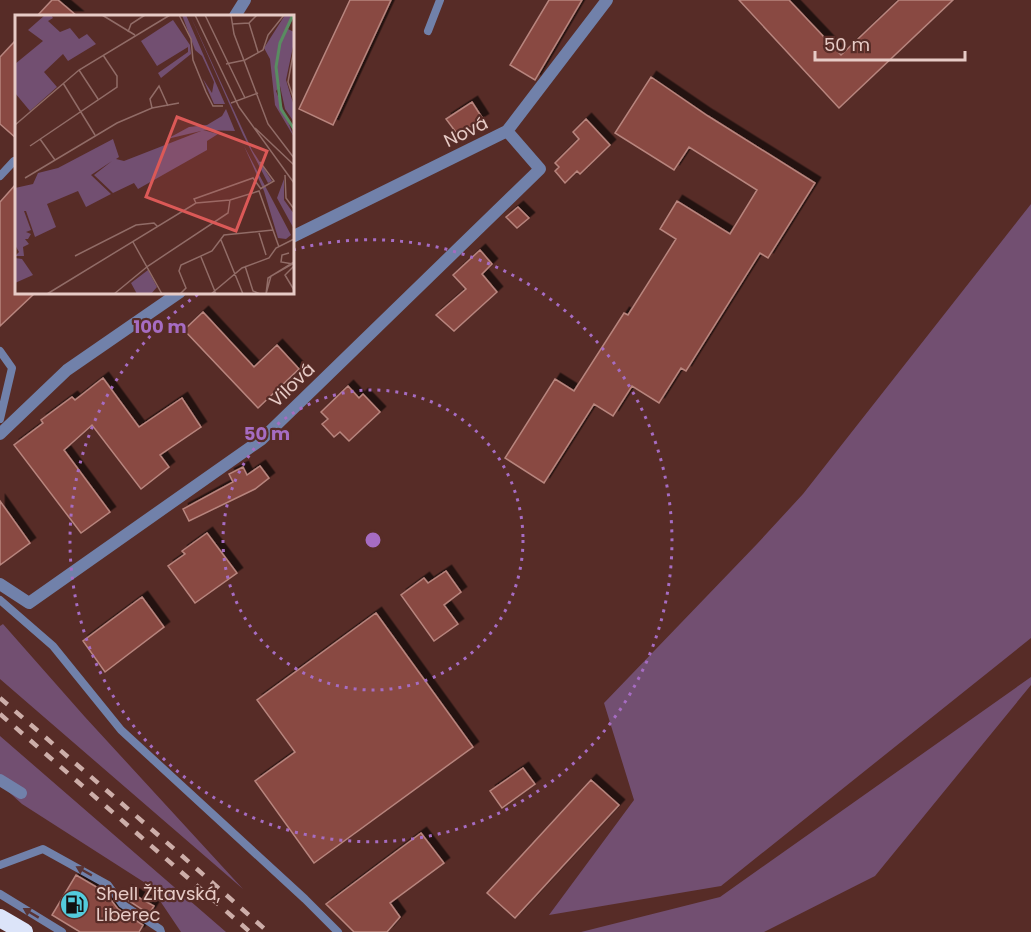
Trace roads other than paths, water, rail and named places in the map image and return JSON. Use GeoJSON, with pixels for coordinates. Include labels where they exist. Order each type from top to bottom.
{"type":"FeatureCollection","features":[{"type":"Feature","properties":{"kind":"highway"},"geometry":{"type":"LineString","coordinates":[[0,918],[24,932]]}},
{"type":"Feature","properties":{"kind":"street"},"geometry":{"type":"LineString","coordinates":[[236,15],[245,0]]}},
{"type":"Feature","properties":{"kind":"street","name":"Nová"},"geometry":{"type":"LineString","coordinates":[[294,236],[507,131],[608,0]]}},
{"type":"Feature","properties":{"kind":"street","name":"Vilová"},"geometry":{"type":"LineString","coordinates":[[0,584],[29,603],[262,439],[540,170],[507,131]]}},
{"type":"Feature","properties":{"kind":"street"},"geometry":{"type":"LineString","coordinates":[[0,434],[67,370],[176,294]]}},
{"type":"Feature","properties":{"kind":"street"},"geometry":{"type":"LineString","coordinates":[[0,780],[21,793]]}},
{"type":"Feature","properties":{"kind":"lane"},"geometry":{"type":"LineString","coordinates":[[428,31],[440,0]]}},
{"type":"Feature","properties":{"kind":"lane"},"geometry":{"type":"LineString","coordinates":[[0,176],[14,160]]}},
{"type":"Feature","properties":{"kind":"lane"},"geometry":{"type":"LineString","coordinates":[[0,351],[12,368],[0,419]]}},
{"type":"Feature","properties":{"kind":"lane"},"geometry":{"type":"LineString","coordinates":[[0,600],[53,646],[120,729],[338,932]]}},
{"type":"Feature","properties":{"kind":"lane"},"geometry":{"type":"LineString","coordinates":[[0,865],[43,849],[108,885],[122,904],[160,929],[161,932]]}},
{"type":"Feature","properties":{"kind":"lane"},"geometry":{"type":"LineString","coordinates":[[0,894],[62,932]]}},
{"type":"Feature","properties":{"kind":"railway"},"geometry":{"type":"LineString","coordinates":[[0,698],[268,932]]}},
{"type":"Feature","properties":{"kind":"railway"},"geometry":{"type":"LineString","coordinates":[[0,714],[250,932]]}},
{"type":"Feature","properties":{"kind":"place","name":"Shell Žitavská, Liberec"},"geometry":{"type":"Point","coordinates":[75,904]}}]}
